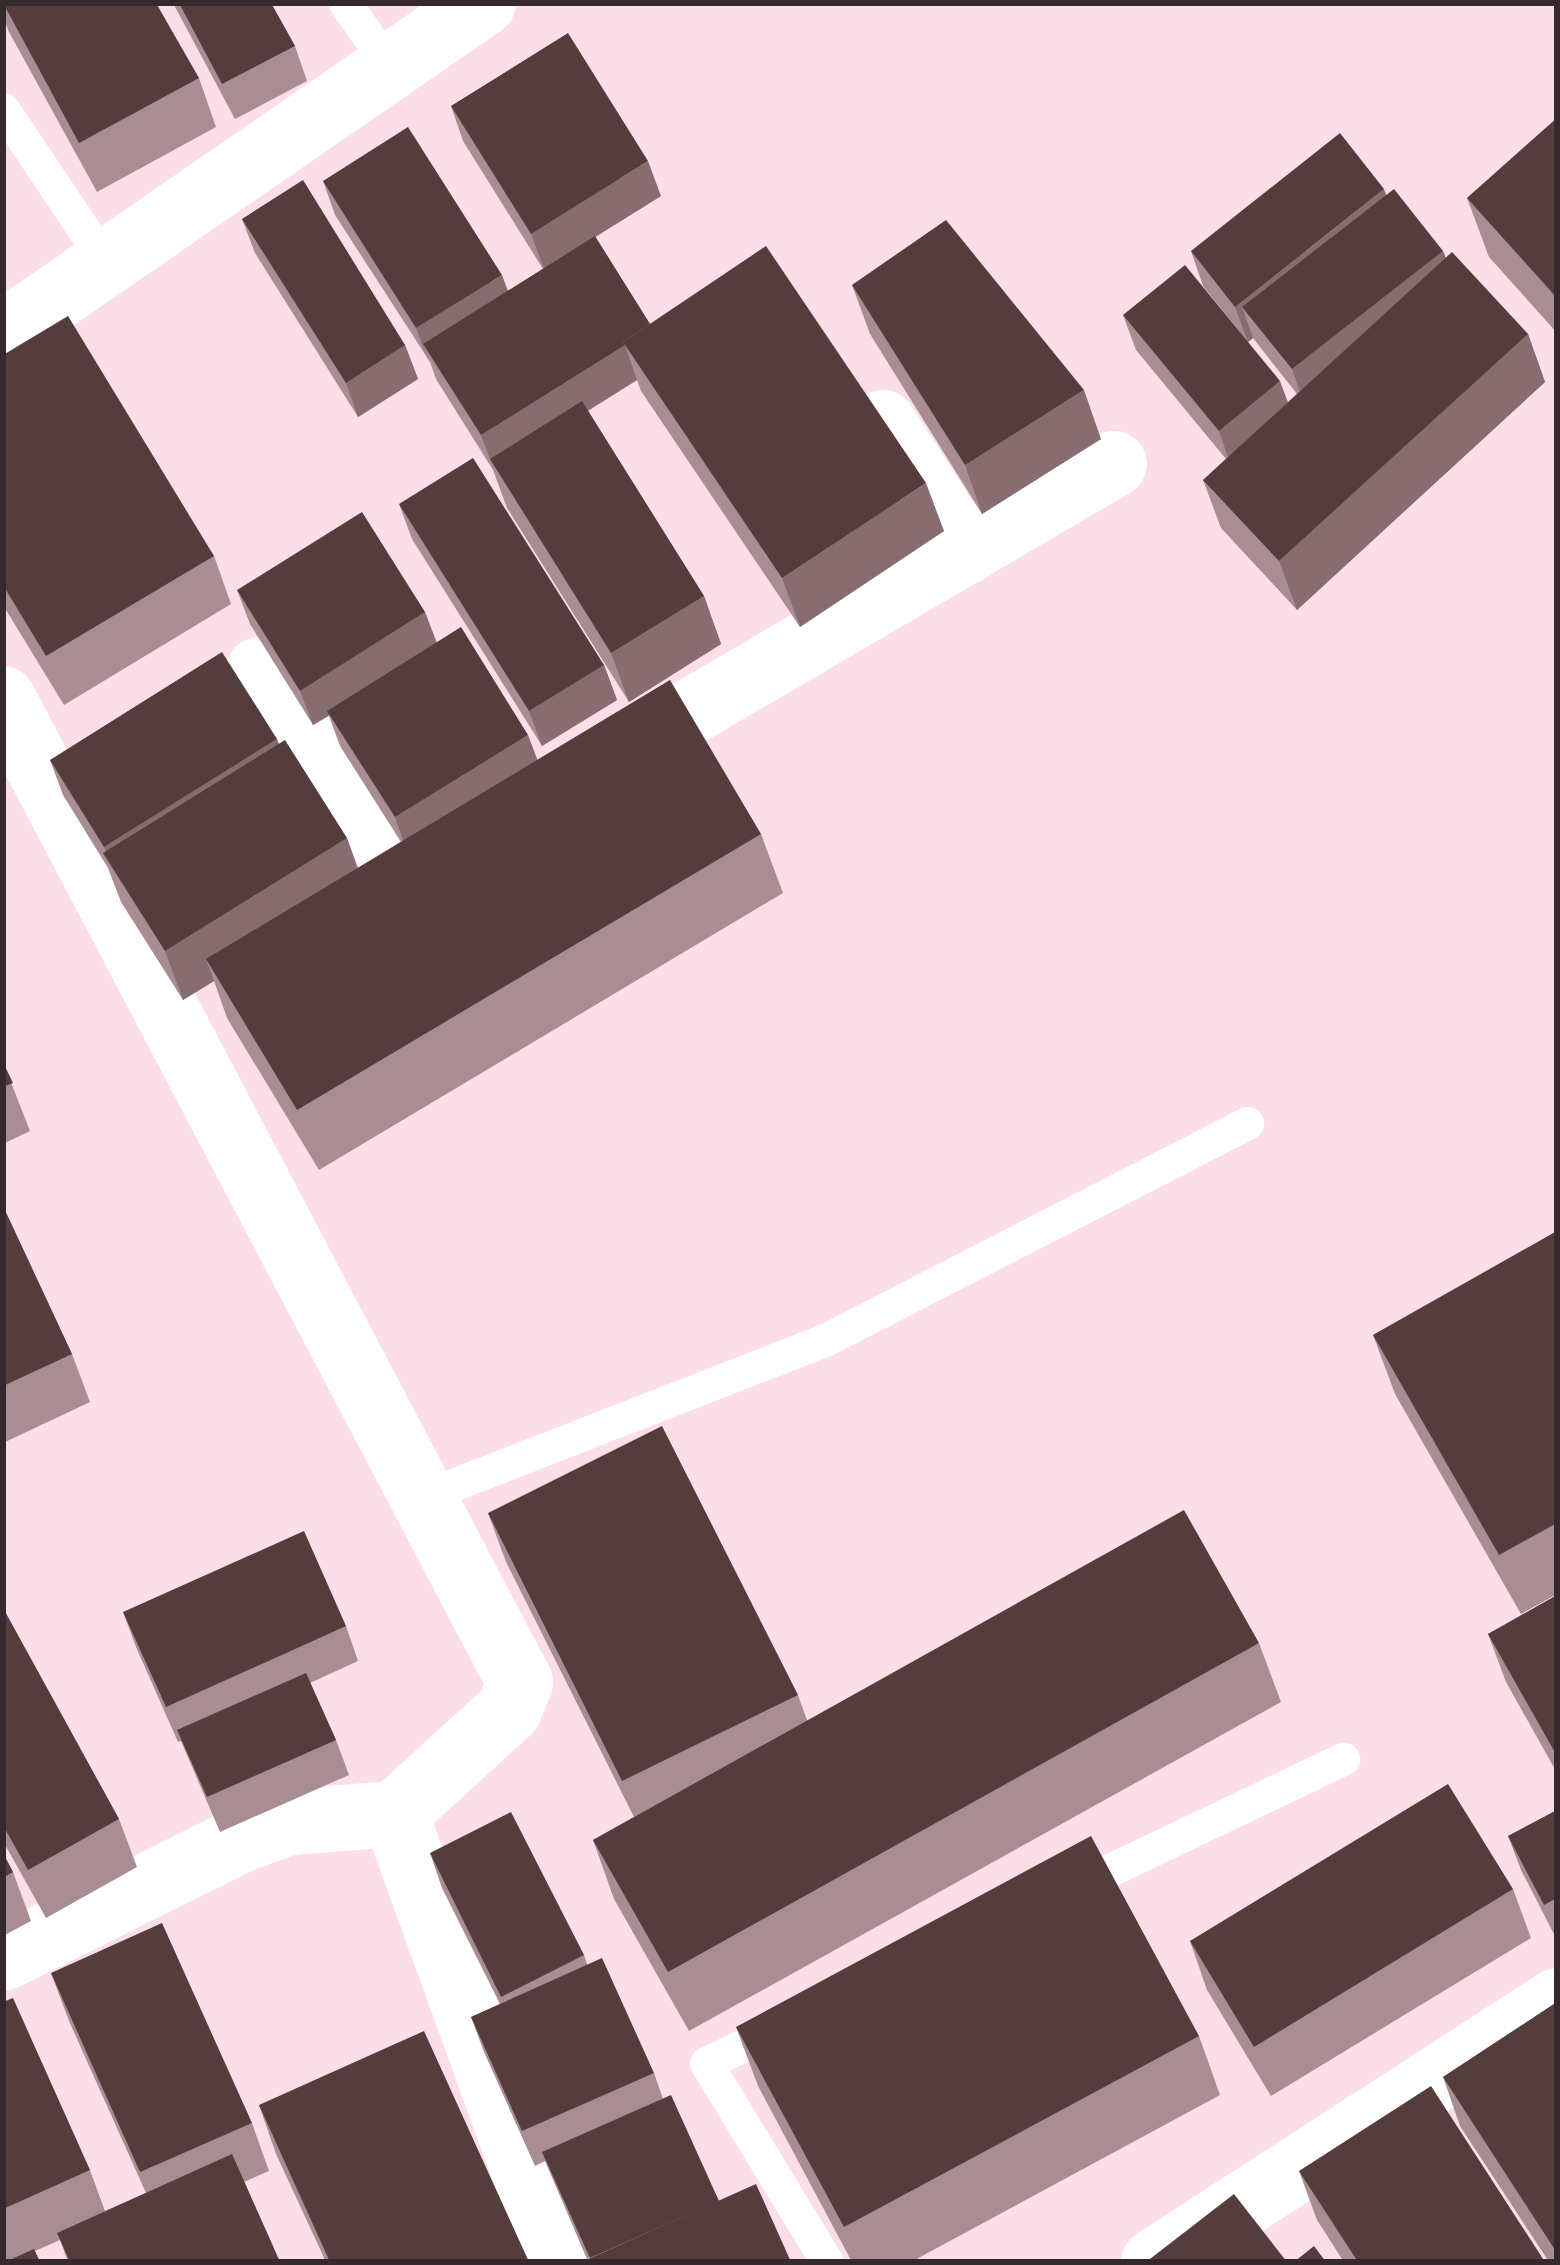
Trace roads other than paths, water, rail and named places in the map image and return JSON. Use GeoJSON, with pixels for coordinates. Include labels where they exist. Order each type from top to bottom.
{"type":"FeatureCollection","features":[{"type":"Feature","properties":{"kind":"street"},"geometry":{"type":"LineString","coordinates":[[3,334],[483,3]]}},
{"type":"Feature","properties":{"kind":"street"},"geometry":{"type":"LineString","coordinates":[[853,378],[966,551]]}},
{"type":"Feature","properties":{"kind":"street"},"geometry":{"type":"LineString","coordinates":[[562,787],[1114,464]]}},
{"type":"Feature","properties":{"kind":"street"},"geometry":{"type":"LineString","coordinates":[[259,670],[400,881]]}},
{"type":"Feature","properties":{"kind":"street"},"geometry":{"type":"LineString","coordinates":[[3,699],[520,1682],[509,1710],[395,1814],[259,1833],[3,1958]]}},
{"type":"Feature","properties":{"kind":"street"},"geometry":{"type":"LineString","coordinates":[[342,915],[461,846]]}},
{"type":"Feature","properties":{"kind":"street"},"geometry":{"type":"LineString","coordinates":[[170,1016],[227,982]]}},
{"type":"Feature","properties":{"kind":"street"},"geometry":{"type":"LineString","coordinates":[[395,1814],[557,2262]]}},
{"type":"Feature","properties":{"kind":"street"},"geometry":{"type":"LineString","coordinates":[[1154,2262],[1557,2002]]}},
{"type":"Feature","properties":{"kind":"lane"},"geometry":{"type":"LineString","coordinates":[[345,3],[390,67]]}},
{"type":"Feature","properties":{"kind":"lane"},"geometry":{"type":"LineString","coordinates":[[3,109],[106,263]]}},
{"type":"Feature","properties":{"kind":"lane"},"geometry":{"type":"LineString","coordinates":[[422,1497],[823,1341],[1246,1124]]}},
{"type":"Feature","properties":{"kind":"lane"},"geometry":{"type":"LineString","coordinates":[[1024,1911],[1342,1759]]}},
{"type":"Feature","properties":{"kind":"lane"},"geometry":{"type":"LineString","coordinates":[[812,2013],[706,2063],[827,2262]]}}]}
